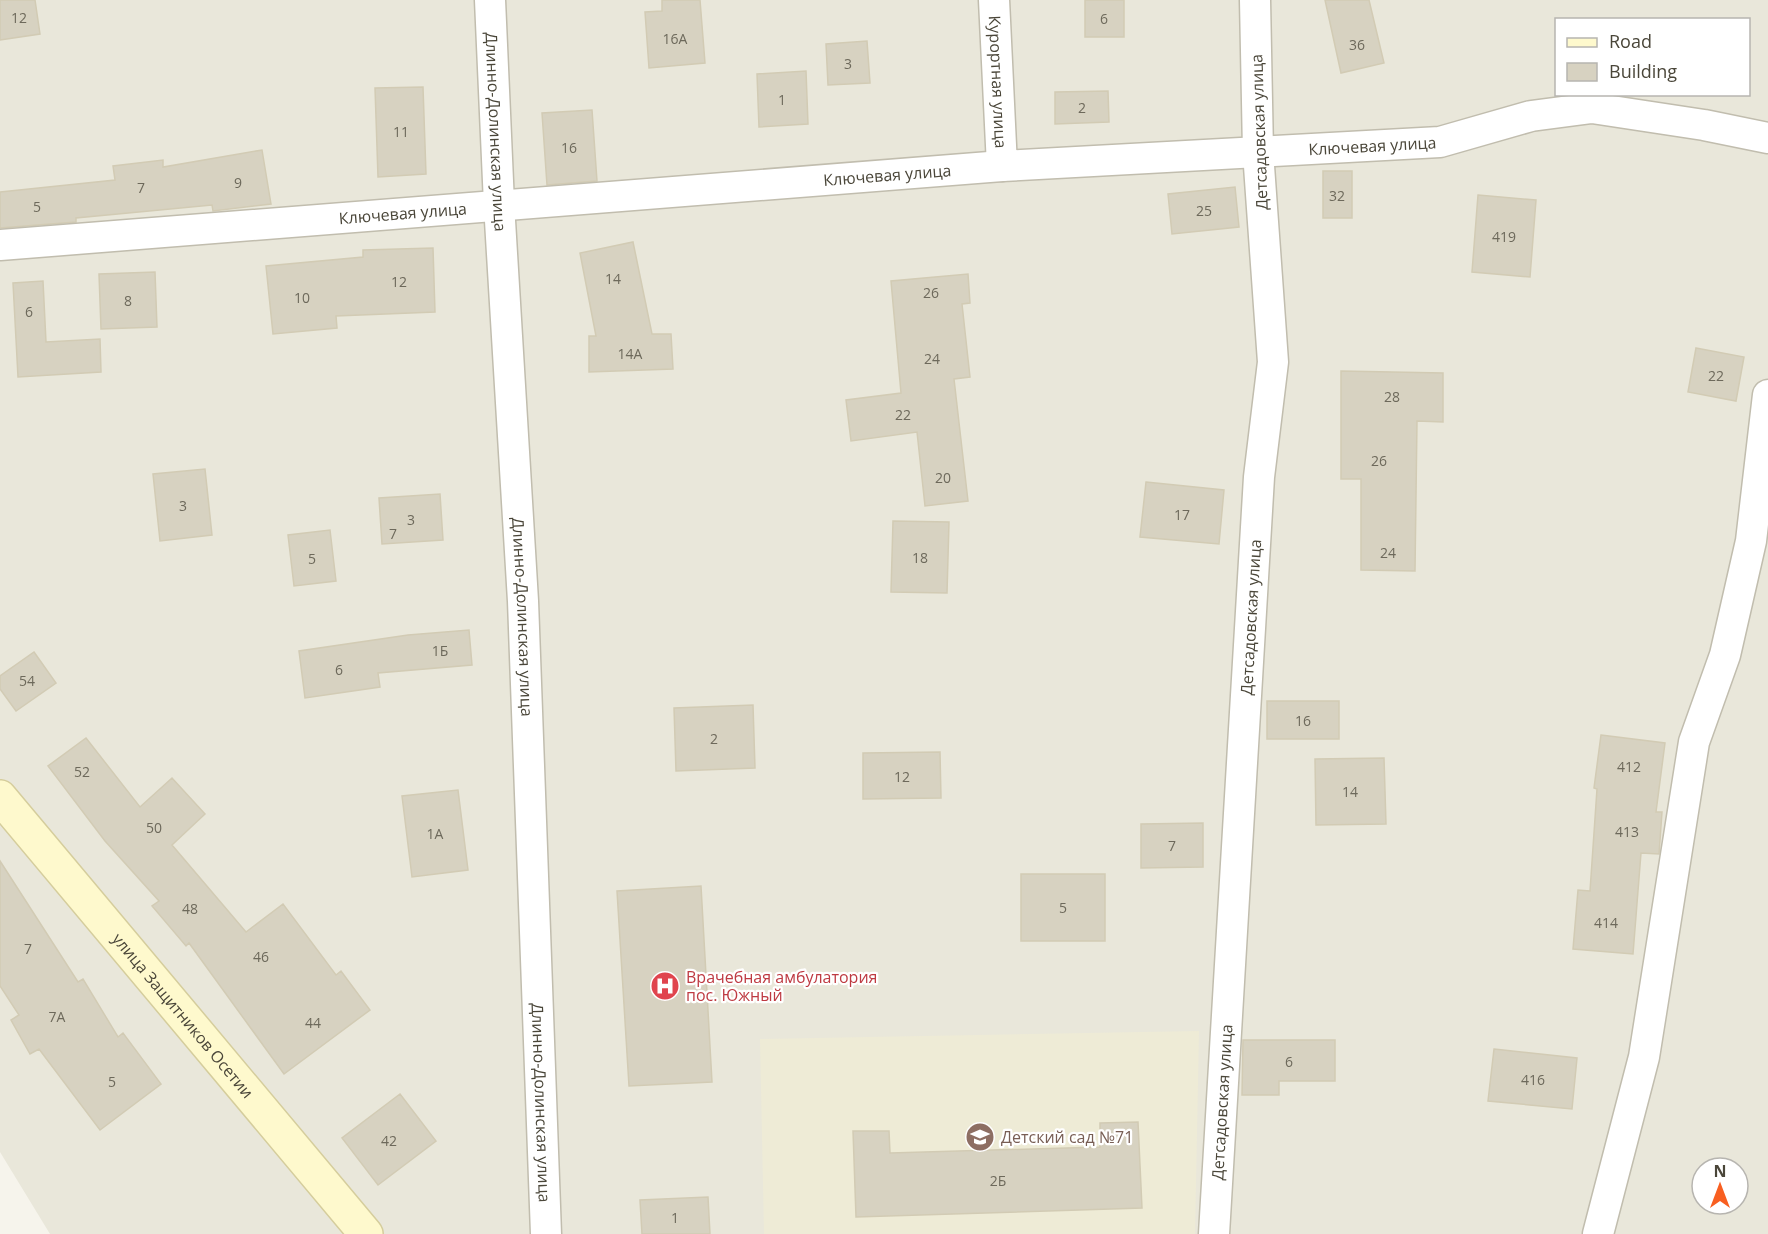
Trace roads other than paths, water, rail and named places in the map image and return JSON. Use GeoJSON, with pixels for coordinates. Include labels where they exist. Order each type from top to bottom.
{"type":"FeatureCollection","features":[{"type":"Feature","properties":{"kind":"street","name":"Длинно-Долинская улица"},"geometry":{"type":"LineString","coordinates":[[489,0],[523,601],[546,1234]]}},
{"type":"Feature","properties":{"kind":"street","name":"Курортная улица"},"geometry":{"type":"LineString","coordinates":[[994,0],[1002,166]]}},
{"type":"Feature","properties":{"kind":"street","name":"Детсадовская улица"},"geometry":{"type":"LineString","coordinates":[[1214,1234],[1259,477],[1273,362],[1258,152],[1256,0]]}},
{"type":"Feature","properties":{"kind":"street","name":"Ключевая улица"},"geometry":{"type":"LineString","coordinates":[[0,245],[1002,166],[1440,142],[1531,116],[1592,108],[1704,125],[1768,138]]}},
{"type":"Feature","properties":{"kind":"street"},"geometry":{"type":"LineString","coordinates":[[1598,1234],[1644,1057],[1694,742],[1725,655],[1751,541],[1768,395]]}},
{"type":"Feature","properties":{"kind":"street","name":"улица Защитников Осетии"},"geometry":{"type":"LineString","coordinates":[[0,797],[366,1234]]}},
{"type":"Feature","properties":{"kind":"place","name":"Врачебная амбулатория пос. Южный"},"geometry":{"type":"Point","coordinates":[665,986]}},
{"type":"Feature","properties":{"kind":"place","name":"Детский сад №71"},"geometry":{"type":"Point","coordinates":[980,1137]}}]}
